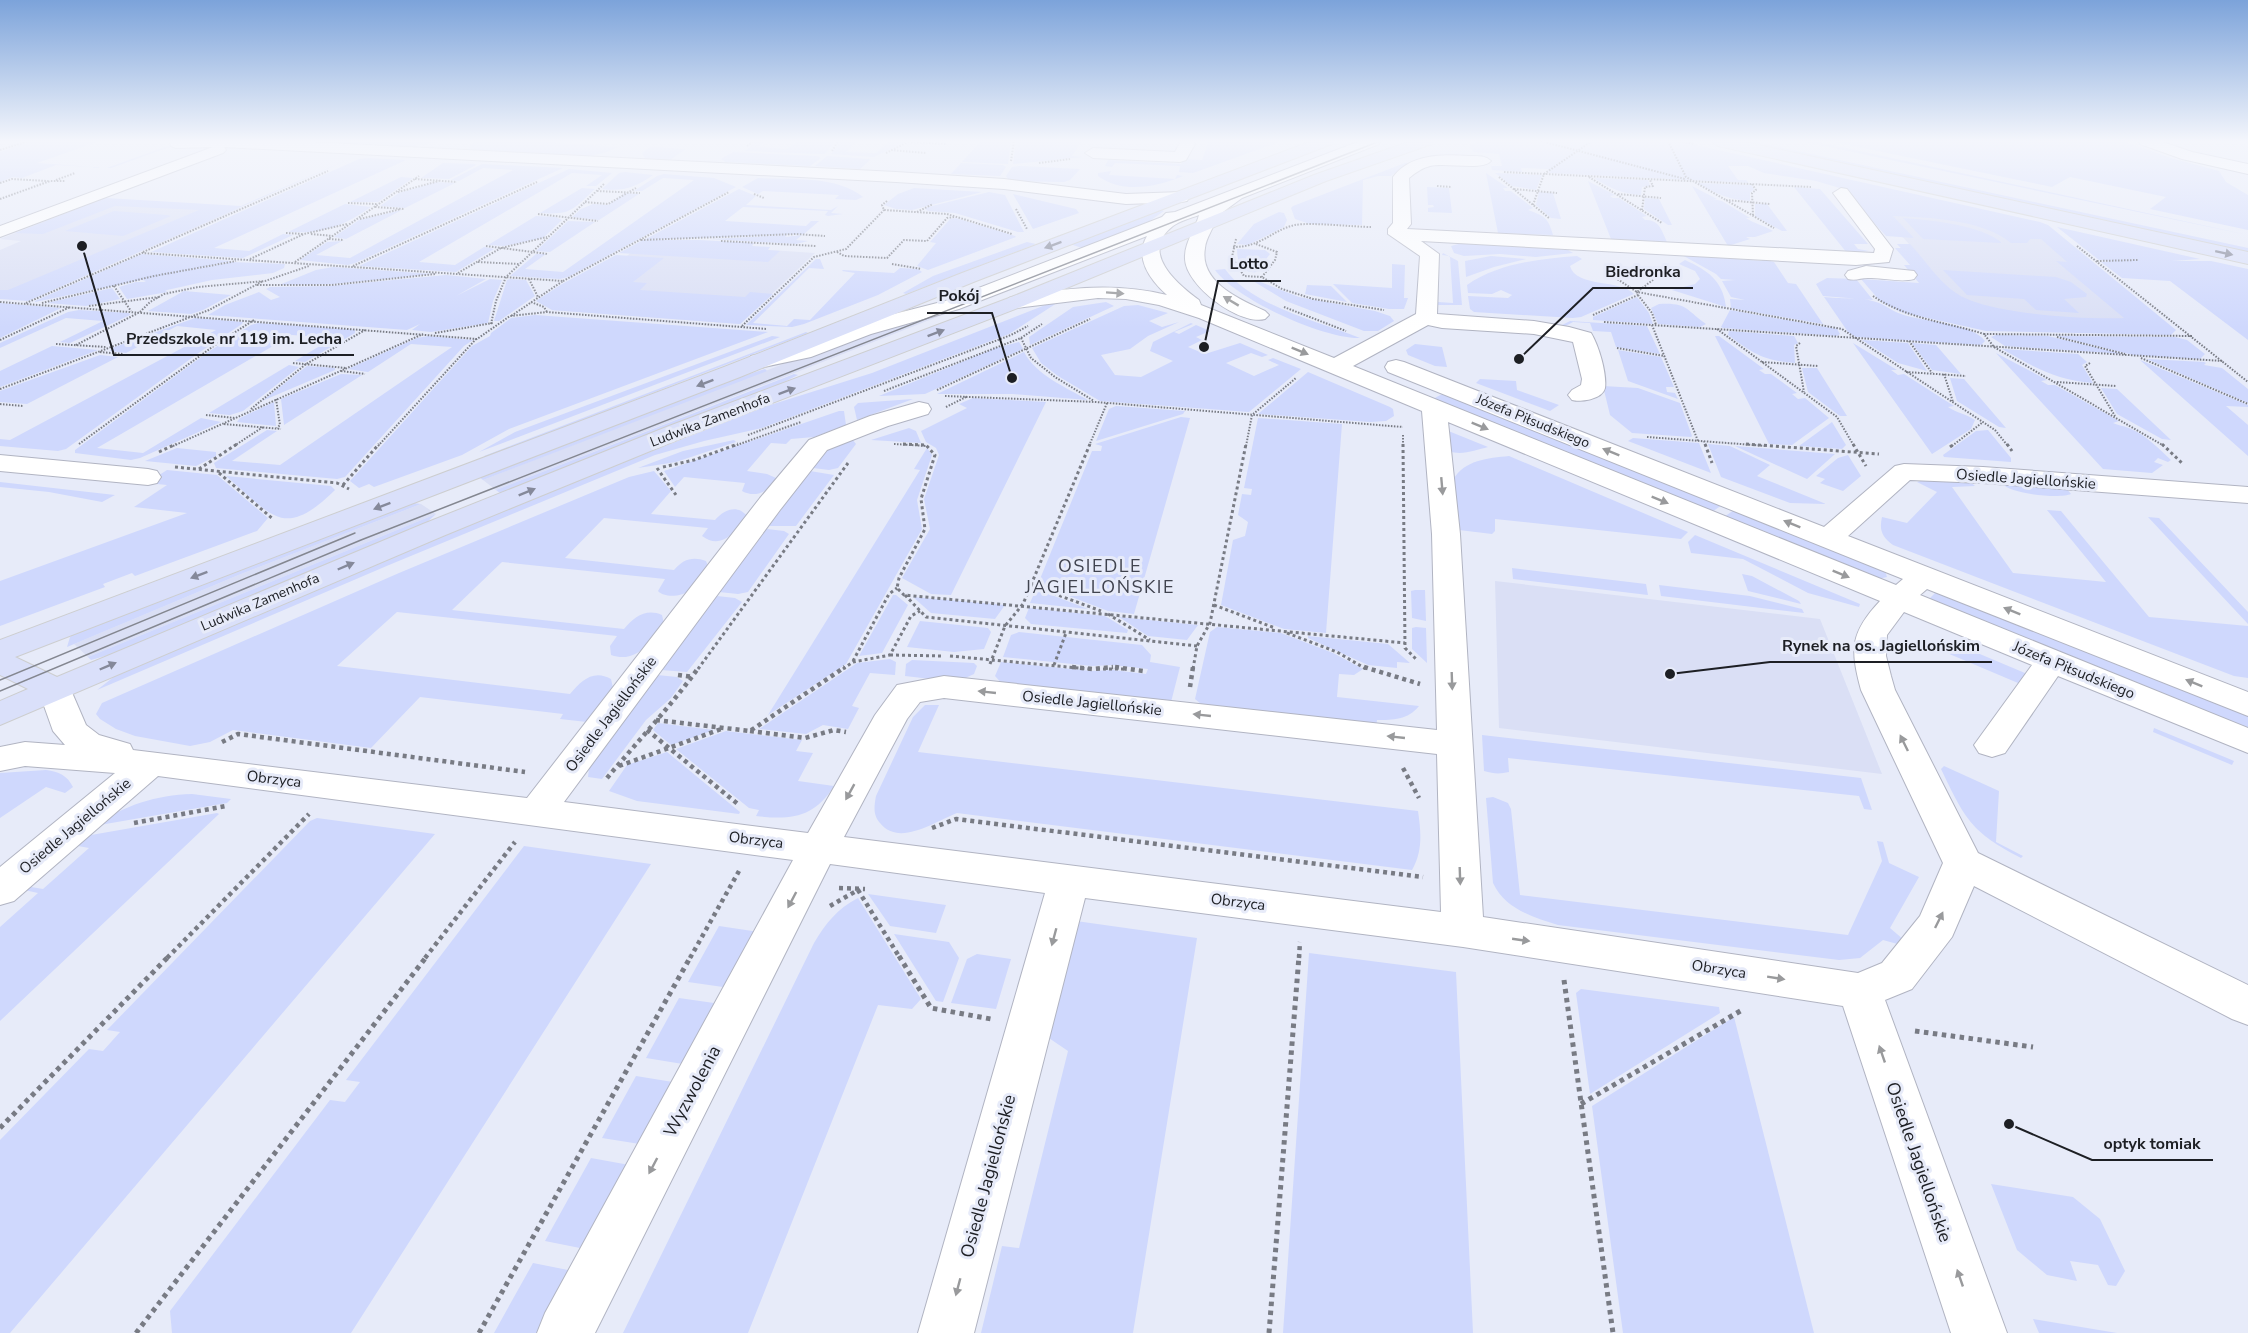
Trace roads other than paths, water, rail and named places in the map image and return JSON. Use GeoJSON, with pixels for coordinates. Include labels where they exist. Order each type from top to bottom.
{"type":"FeatureCollection","features":[{"type":"Feature","properties":{"kind":"main road"},"geometry":{"type":"LineString","coordinates":[[0,651],[759,361],[948,285],[1164,203]]}},
{"type":"Feature","properties":{"kind":"main road","name":"Ludwika Zamenhofa"},"geometry":{"type":"LineString","coordinates":[[0,714],[478,512],[678,431],[1016,302],[1260,203]]}},
{"type":"Feature","properties":{"kind":"main road"},"geometry":{"type":"LineString","coordinates":[[2000,203],[2248,258]]}},
{"type":"Feature","properties":{"kind":"main road"},"geometry":{"type":"LineString","coordinates":[[2063,203],[2248,243]]}},
{"type":"Feature","properties":{"kind":"main road"},"geometry":{"type":"LineString","coordinates":[[436,485],[478,512]]}},
{"type":"Feature","properties":{"kind":"main road"},"geometry":{"type":"LineString","coordinates":[[0,662],[55,689]]}},
{"type":"Feature","properties":{"kind":"street"},"geometry":{"type":"LineString","coordinates":[[0,217],[37,203]]}},
{"type":"Feature","properties":{"kind":"street"},"geometry":{"type":"LineString","coordinates":[[0,232],[76,203]]}},
{"type":"Feature","properties":{"kind":"street"},"geometry":{"type":"LineString","coordinates":[[1092,203],[1107,210],[1118,220]]}},
{"type":"Feature","properties":{"kind":"street"},"geometry":{"type":"LineString","coordinates":[[759,361],[803,352],[863,329],[952,305],[1165,222],[1203,203]]}},
{"type":"Feature","properties":{"kind":"street"},"geometry":{"type":"LineString","coordinates":[[1220,203],[1209,213],[1206,226],[1194,251],[1194,262],[1200,275],[1213,289],[1248,311],[1278,314]]}},
{"type":"Feature","properties":{"kind":"street"},"geometry":{"type":"LineString","coordinates":[[1393,228],[1402,224],[1398,203]]}},
{"type":"Feature","properties":{"kind":"street"},"geometry":{"type":"LineString","coordinates":[[1393,228],[1463,237],[1870,260],[1882,258],[1884,249],[1849,203]]}},
{"type":"Feature","properties":{"kind":"street"},"geometry":{"type":"LineString","coordinates":[[1150,248],[1157,230],[1165,222]]}},
{"type":"Feature","properties":{"kind":"street"},"geometry":{"type":"LineString","coordinates":[[1393,228],[1430,254]]}},
{"type":"Feature","properties":{"kind":"street"},"geometry":{"type":"LineString","coordinates":[[1426,317],[1430,254],[1433,246],[1463,237]]}},
{"type":"Feature","properties":{"kind":"street","name":"Józefa Piłsudskiego"},"geometry":{"type":"LineString","coordinates":[[1150,248],[1154,267],[1162,280],[1180,297],[1206,314]]}},
{"type":"Feature","properties":{"kind":"street"},"geometry":{"type":"LineString","coordinates":[[1791,256],[1804,269],[1816,273],[1857,275],[1866,272],[1907,275]]}},
{"type":"Feature","properties":{"kind":"street","name":"Józefa Piłsudskiego"},"geometry":{"type":"LineString","coordinates":[[1016,302],[1082,293],[1110,292],[1165,300],[1335,366],[1435,414],[1912,587],[2248,705]]}},
{"type":"Feature","properties":{"kind":"street"},"geometry":{"type":"LineString","coordinates":[[823,377],[851,355],[882,343],[952,305]]}},
{"type":"Feature","properties":{"kind":"street"},"geometry":{"type":"LineString","coordinates":[[1335,366],[1359,344],[1426,317],[1442,322],[1552,330],[1571,333],[1583,338],[1594,379],[1593,388],[1580,396]]}},
{"type":"Feature","properties":{"kind":"street","name":"Józefa Piłsudskiego"},"geometry":{"type":"LineString","coordinates":[[1324,339],[1359,344],[1828,538],[1912,587],[2052,661],[2248,741]]}},
{"type":"Feature","properties":{"kind":"street","name":"Osiedle Jagiellońskie"},"geometry":{"type":"LineString","coordinates":[[537,812],[770,504],[818,445],[858,437],[932,399]]}},
{"type":"Feature","properties":{"kind":"street"},"geometry":{"type":"LineString","coordinates":[[1435,414],[1446,534],[1439,682],[1454,744],[1463,931]]}},
{"type":"Feature","properties":{"kind":"street"},"geometry":{"type":"LineString","coordinates":[[0,463],[156,466]]}},
{"type":"Feature","properties":{"kind":"street","name":"Osiedle Jagiellońskie"},"geometry":{"type":"LineString","coordinates":[[1828,538],[1904,472],[1983,475],[2248,495]]}},
{"type":"Feature","properties":{"kind":"street"},"geometry":{"type":"LineString","coordinates":[[1912,587],[1888,610],[1871,633],[1869,660],[1878,690],[1963,863],[2248,1006]]}},
{"type":"Feature","properties":{"kind":"street"},"geometry":{"type":"LineString","coordinates":[[1992,745],[2028,691],[2052,661]]}},
{"type":"Feature","properties":{"kind":"street","name":"Osiedle Jagiellońskie"},"geometry":{"type":"LineString","coordinates":[[814,883],[892,715],[909,693],[944,687],[1454,744]]}},
{"type":"Feature","properties":{"kind":"street","name":"Obrzyca"},"geometry":{"type":"LineString","coordinates":[[55,689],[71,731],[86,743],[150,763]]}},
{"type":"Feature","properties":{"kind":"street","name":"Obrzyca"},"geometry":{"type":"LineString","coordinates":[[0,759],[25,754],[150,763],[537,812],[814,883],[1069,880],[1300,934],[1463,931],[1866,1007]]}},
{"type":"Feature","properties":{"kind":"street","name":"Osiedle Jagiellońskie"},"geometry":{"type":"LineString","coordinates":[[0,890],[150,763]]}},
{"type":"Feature","properties":{"kind":"street"},"geometry":{"type":"LineString","coordinates":[[1866,1007],[1897,976],[1937,925],[1963,863]]}},
{"type":"Feature","properties":{"kind":"street","name":"Osiedle Jagiellońskie"},"geometry":{"type":"LineString","coordinates":[[946,1333],[1069,880]]}},
{"type":"Feature","properties":{"kind":"street","name":"Wyzwolenia"},"geometry":{"type":"LineString","coordinates":[[565,1333],[814,883]]}},
{"type":"Feature","properties":{"kind":"street","name":"Osiedle Jagiellońskie"},"geometry":{"type":"LineString","coordinates":[[1866,1007],[1979,1333]]}},
{"type":"Feature","properties":{"kind":"tram line"},"geometry":{"type":"LineString","coordinates":[[0,691],[361,540],[1221,203]]}},
{"type":"Feature","properties":{"kind":"tram line"},"geometry":{"type":"LineString","coordinates":[[0,680],[355,533]]}},
{"type":"Feature","properties":{"kind":"place","name":"Przedszkole nr 119 im. Lecha"},"geometry":{"type":"Point","coordinates":[82,246]}},
{"type":"Feature","properties":{"kind":"place","name":"Lotto"},"geometry":{"type":"Point","coordinates":[1204,347]}},
{"type":"Feature","properties":{"kind":"place","name":"Biedronka"},"geometry":{"type":"Point","coordinates":[1519,359]}},
{"type":"Feature","properties":{"kind":"place","name":"Pokój"},"geometry":{"type":"Point","coordinates":[1012,378]}},
{"type":"Feature","properties":{"kind":"place","name":"Rynek na os. Jagiellońskim"},"geometry":{"type":"Point","coordinates":[1670,674]}},
{"type":"Feature","properties":{"kind":"place","name":"optyk tomiak"},"geometry":{"type":"Point","coordinates":[2009,1124]}},
{"type":"Feature","properties":{"kind":"district","name":"OSIEDLE JAGIELLOŃSKIE"},"geometry":{"type":"Point","coordinates":[1100,576]}}]}
